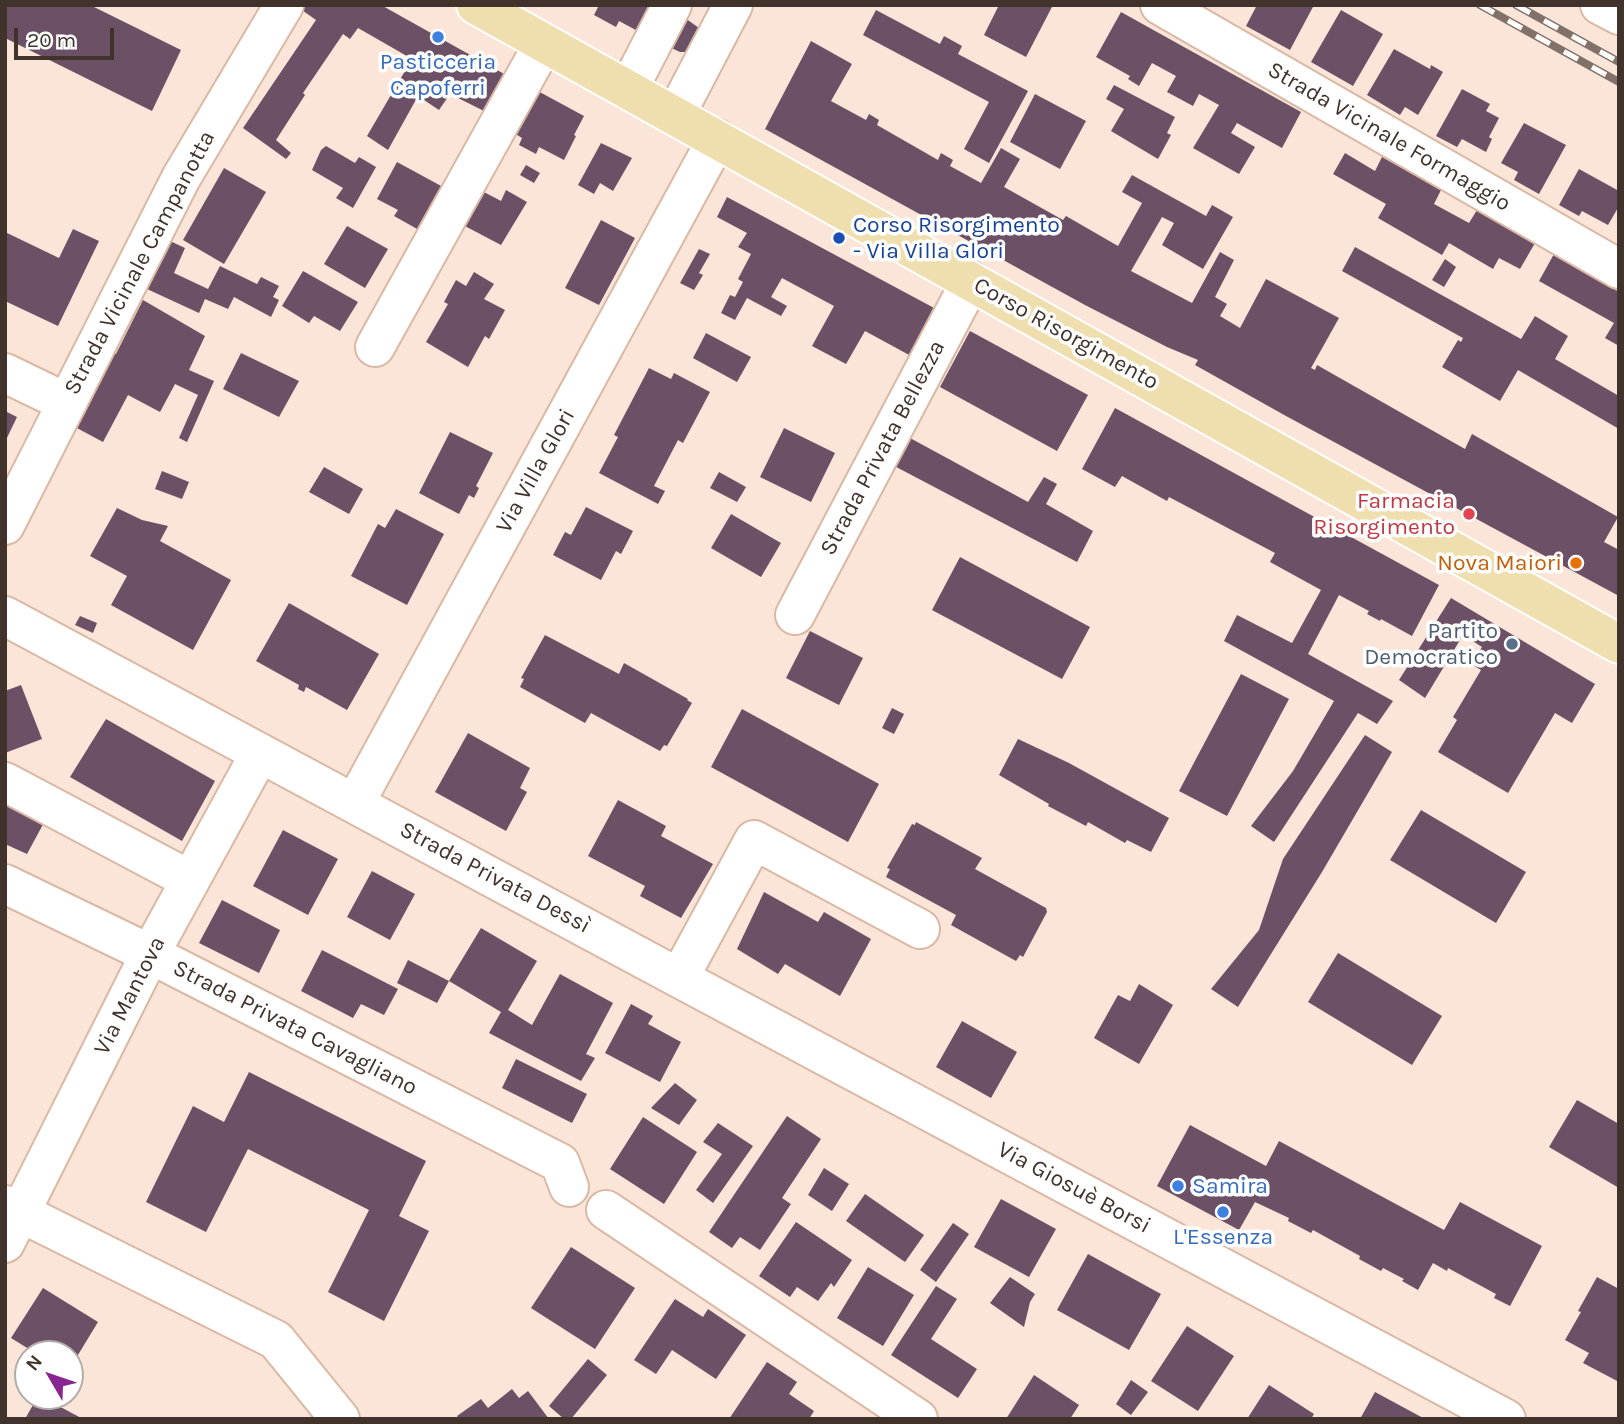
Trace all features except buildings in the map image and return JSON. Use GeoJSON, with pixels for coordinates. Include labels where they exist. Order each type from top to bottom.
{"type":"FeatureCollection","features":[{"type":"Feature","properties":{"kind":"main road","name":"Corso Risorgimento"},"geometry":{"type":"LineString","coordinates":[[476,5],[1619,644]]}},
{"type":"Feature","properties":{"kind":"street","name":"Strada Vicinale Campanotta"},"geometry":{"type":"LineString","coordinates":[[5,525],[181,178],[284,5]]}},
{"type":"Feature","properties":{"kind":"street"},"geometry":{"type":"LineString","coordinates":[[628,90],[672,5]]}},
{"type":"Feature","properties":{"kind":"street"},"geometry":{"type":"LineString","coordinates":[[675,116],[733,5]]}},
{"type":"Feature","properties":{"kind":"street","name":"Strada Vicinale Formaggio"},"geometry":{"type":"LineString","coordinates":[[1160,5],[1619,269]]}},
{"type":"Feature","properties":{"kind":"street"},"geometry":{"type":"LineString","coordinates":[[1600,5],[1619,15]]}},
{"type":"Feature","properties":{"kind":"street"},"geometry":{"type":"LineString","coordinates":[[375,347],[544,43]]}},
{"type":"Feature","properties":{"kind":"street","name":"Via Villa Glori"},"geometry":{"type":"LineString","coordinates":[[355,803],[717,139]]}},
{"type":"Feature","properties":{"kind":"street","name":"Strada Privata Bellezza"},"geometry":{"type":"LineString","coordinates":[[795,615],[971,281]]}},
{"type":"Feature","properties":{"kind":"street"},"geometry":{"type":"LineString","coordinates":[[5,373],[67,402]]}},
{"type":"Feature","properties":{"kind":"street","name":"Strada Privata Dessì"},"geometry":{"type":"LineString","coordinates":[[5,616],[679,978]]}},
{"type":"Feature","properties":{"kind":"street","name":"Via Mantova"},"geometry":{"type":"LineString","coordinates":[[10,1220],[150,954],[260,753]]}},
{"type":"Feature","properties":{"kind":"street"},"geometry":{"type":"LineString","coordinates":[[5,782],[190,880]]}},
{"type":"Feature","properties":{"kind":"street"},"geometry":{"type":"LineString","coordinates":[[679,978],[754,840],[920,929]]}},
{"type":"Feature","properties":{"kind":"street","name":"Strada Privata Cavagliano"},"geometry":{"type":"LineString","coordinates":[[5,884],[150,954],[560,1163],[569,1187]]}},
{"type":"Feature","properties":{"kind":"street","name":"Via Giosuè Borsi"},"geometry":{"type":"LineString","coordinates":[[679,978],[1506,1419]]}},
{"type":"Feature","properties":{"kind":"street"},"geometry":{"type":"LineString","coordinates":[[607,1210],[918,1419]]}},
{"type":"Feature","properties":{"kind":"street"},"geometry":{"type":"LineString","coordinates":[[10,1220],[275,1340],[340,1419]]}},
{"type":"Feature","properties":{"kind":"railway"},"geometry":{"type":"LineString","coordinates":[[1480,5],[1619,82]]}},
{"type":"Feature","properties":{"kind":"railway"},"geometry":{"type":"LineString","coordinates":[[1516,5],[1619,62]]}},
{"type":"Feature","properties":{"kind":"place","name":"Pasticceria Capoferri"},"geometry":{"type":"Point","coordinates":[438,37]}},
{"type":"Feature","properties":{"kind":"place","name":"Corso Risorgimento - Via Villa Glori"},"geometry":{"type":"Point","coordinates":[839,238]}},
{"type":"Feature","properties":{"kind":"place","name":"Farmacia Risorgimento"},"geometry":{"type":"Point","coordinates":[1469,514]}},
{"type":"Feature","properties":{"kind":"place","name":"Nova Maiori"},"geometry":{"type":"Point","coordinates":[1576,563]}},
{"type":"Feature","properties":{"kind":"place","name":"Partito Democratico"},"geometry":{"type":"Point","coordinates":[1512,644]}},
{"type":"Feature","properties":{"kind":"place","name":"Samira"},"geometry":{"type":"Point","coordinates":[1178,1186]}},
{"type":"Feature","properties":{"kind":"place","name":"L'Essenza"},"geometry":{"type":"Point","coordinates":[1223,1212]}}]}
